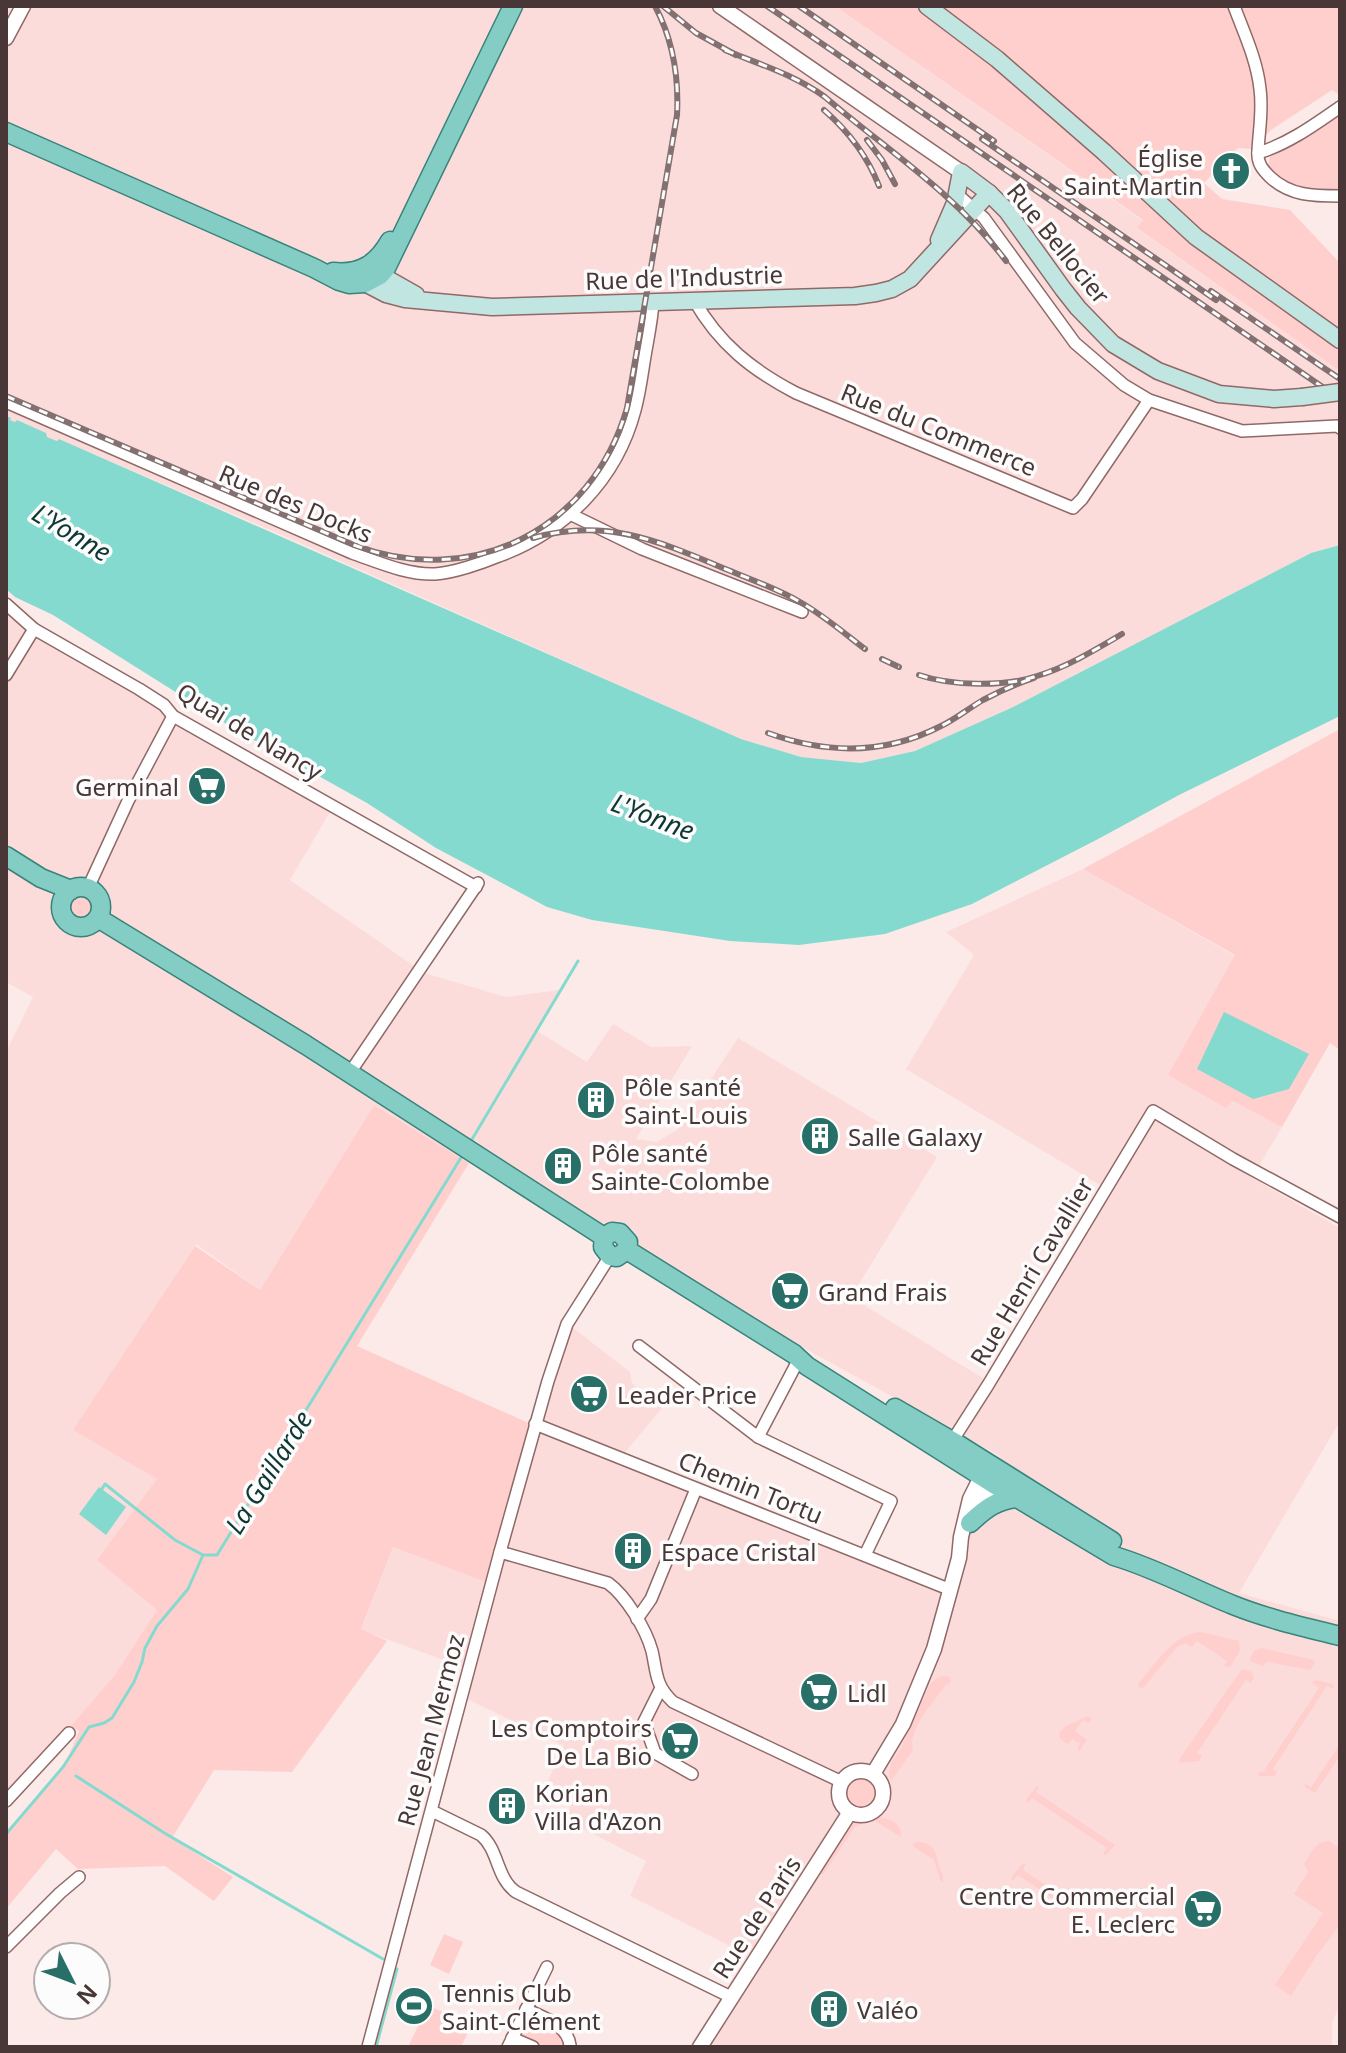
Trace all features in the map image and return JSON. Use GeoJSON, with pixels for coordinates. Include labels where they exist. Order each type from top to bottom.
{"type":"FeatureCollection","features":[{"type":"Feature","properties":{"kind":"main road"},"geometry":{"type":"LineString","coordinates":[[372,279],[392,258],[513,6]]}},
{"type":"Feature","properties":{"kind":"main road"},"geometry":{"type":"LineString","coordinates":[[927,6],[1009,69],[1196,237],[1340,340]]}},
{"type":"Feature","properties":{"kind":"main road"},"geometry":{"type":"LineString","coordinates":[[6,132],[314,268],[401,287],[424,300]]}},
{"type":"Feature","properties":{"kind":"main road"},"geometry":{"type":"LineString","coordinates":[[6,140],[29,142]]}},
{"type":"Feature","properties":{"kind":"main road"},"geometry":{"type":"LineString","coordinates":[[372,279],[439,157]]}},
{"type":"Feature","properties":{"kind":"main road"},"geometry":{"type":"LineString","coordinates":[[932,256],[955,203],[961,172]]}},
{"type":"Feature","properties":{"kind":"main road","name":"Rue Bellocier"},"geometry":{"type":"LineString","coordinates":[[961,172],[989,193],[1013,218],[1078,308],[1113,344],[1158,371],[1219,394],[1274,399],[1340,392]]}},
{"type":"Feature","properties":{"kind":"main road","name":"Rue de l'Industrie"},"geometry":{"type":"LineString","coordinates":[[372,279],[386,294],[405,299],[492,307],[876,293],[910,279],[989,193]]}},
{"type":"Feature","properties":{"kind":"main road"},"geometry":{"type":"LineString","coordinates":[[392,258],[401,287]]}},
{"type":"Feature","properties":{"kind":"main road"},"geometry":{"type":"LineString","coordinates":[[6,856],[73,894]]}},
{"type":"Feature","properties":{"kind":"main road"},"geometry":{"type":"LineString","coordinates":[[6,868],[73,894],[99,898],[98,918],[92,924],[80,927],[71,925],[64,918],[73,894]]}},
{"type":"Feature","properties":{"kind":"main road"},"geometry":{"type":"LineString","coordinates":[[98,918],[604,1237],[612,1232],[620,1233],[628,1242],[618,1253],[798,1356],[990,1474],[1125,1550],[1137,1562]]}},
{"type":"Feature","properties":{"kind":"main road"},"geometry":{"type":"LineString","coordinates":[[990,1474],[1017,1498],[1114,1556],[1137,1562],[1235,1606],[1340,1636]]}},
{"type":"Feature","properties":{"kind":"main road"},"geometry":{"type":"LineString","coordinates":[[966,1530],[987,1507],[1017,1498]]}},
{"type":"Feature","properties":{"kind":"street"},"geometry":{"type":"LineString","coordinates":[[6,38],[23,6]]}},
{"type":"Feature","properties":{"kind":"street","name":"Rue Bellocier"},"geometry":{"type":"LineString","coordinates":[[720,6],[961,172]]}},
{"type":"Feature","properties":{"kind":"street"},"geometry":{"type":"LineString","coordinates":[[1234,6],[1253,56],[1260,87],[1260,167],[1285,189],[1304,194],[1340,196]]}},
{"type":"Feature","properties":{"kind":"street"},"geometry":{"type":"LineString","coordinates":[[1258,153],[1274,148],[1340,107]]}},
{"type":"Feature","properties":{"kind":"street"},"geometry":{"type":"LineString","coordinates":[[957,194],[984,218],[1075,343],[1124,385],[1149,400],[1242,431],[1340,428]]}},
{"type":"Feature","properties":{"kind":"street","name":"Rue du Commerce"},"geometry":{"type":"LineString","coordinates":[[694,300],[714,331],[732,351],[764,376],[796,393],[1073,508],[1149,400]]}},
{"type":"Feature","properties":{"kind":"street","name":"Rue des Docks"},"geometry":{"type":"LineString","coordinates":[[6,402],[352,553],[404,570],[435,574],[483,562],[521,548],[572,515],[600,483],[628,431],[638,397],[653,302]]}},
{"type":"Feature","properties":{"kind":"street"},"geometry":{"type":"LineString","coordinates":[[572,515],[628,543],[802,612]]}},
{"type":"Feature","properties":{"kind":"street","name":"Quai de Nancy"},"geometry":{"type":"LineString","coordinates":[[6,604],[34,629],[139,689],[164,705],[173,716],[477,885],[349,1074]]}},
{"type":"Feature","properties":{"kind":"street"},"geometry":{"type":"LineString","coordinates":[[6,675],[34,629]]}},
{"type":"Feature","properties":{"kind":"street"},"geometry":{"type":"LineString","coordinates":[[73,894],[128,801],[173,716]]}},
{"type":"Feature","properties":{"kind":"street","name":"Rue Henri Cavallier"},"geometry":{"type":"LineString","coordinates":[[948,1447],[1153,1111],[1340,1217]]}},
{"type":"Feature","properties":{"kind":"street","name":"Rue Jean Mermoz"},"geometry":{"type":"LineString","coordinates":[[368,2047],[535,1424],[567,1324],[618,1253]]}},
{"type":"Feature","properties":{"kind":"street"},"geometry":{"type":"LineString","coordinates":[[639,1346],[758,1437],[891,1501],[865,1555]]}},
{"type":"Feature","properties":{"kind":"street"},"geometry":{"type":"LineString","coordinates":[[758,1437],[798,1356]]}},
{"type":"Feature","properties":{"kind":"street","name":"Chemin Tortu"},"geometry":{"type":"LineString","coordinates":[[535,1424],[951,1590]]}},
{"type":"Feature","properties":{"kind":"street"},"geometry":{"type":"LineString","coordinates":[[873,1774],[903,1724],[934,1649],[966,1530],[970,1499],[990,1474]]}},
{"type":"Feature","properties":{"kind":"street"},"geometry":{"type":"LineString","coordinates":[[637,1619],[651,1599],[696,1489]]}},
{"type":"Feature","properties":{"kind":"street"},"geometry":{"type":"LineString","coordinates":[[500,1552],[608,1583],[619,1592],[648,1639],[655,1674],[661,1688],[673,1702],[842,1782]]}},
{"type":"Feature","properties":{"kind":"street"},"geometry":{"type":"LineString","coordinates":[[661,1688],[644,1722],[655,1753],[692,1774]]}},
{"type":"Feature","properties":{"kind":"street"},"geometry":{"type":"LineString","coordinates":[[6,1801],[69,1733]]}},
{"type":"Feature","properties":{"kind":"street"},"geometry":{"type":"LineString","coordinates":[[860,1771],[873,1774],[882,1784],[881,1803],[864,1815],[850,1812],[841,1802],[839,1788],[842,1782],[846,1776],[860,1771]]}},
{"type":"Feature","properties":{"kind":"street"},"geometry":{"type":"LineString","coordinates":[[432,1811],[487,1840],[504,1882],[516,1892],[731,1997]]}},
{"type":"Feature","properties":{"kind":"street","name":"Rue de Paris"},"geometry":{"type":"LineString","coordinates":[[700,2047],[850,1812]]}},
{"type":"Feature","properties":{"kind":"street"},"geometry":{"type":"LineString","coordinates":[[6,1947],[79,1877]]}},
{"type":"Feature","properties":{"kind":"street"},"geometry":{"type":"LineString","coordinates":[[533,2047],[510,2042],[547,1967]]}},
{"type":"Feature","properties":{"kind":"street"},"geometry":{"type":"LineString","coordinates":[[526,2009],[558,2025],[569,2037],[571,2046]]}},
{"type":"Feature","properties":{"kind":"shaded area"},"geometry":{"type":"Polygon","coordinates":[[[6,6],[835,6],[1143,221],[1138,229],[1340,371],[1340,545],[1311,553],[1011,708],[915,751],[861,763],[801,757],[741,739],[284,536],[10,420],[6,416],[6,6]]]}},
{"type":"Feature","properties":{"kind":"shaded area"},"geometry":{"type":"Polygon","coordinates":[[[835,6],[1340,6],[1340,95],[1332,90],[1271,130],[1251,149],[1238,148],[1204,183],[1222,199],[1290,210],[1340,263],[1340,371],[1137,228],[1143,220],[835,6]]]}},
{"type":"Feature","properties":{"kind":"shaded area"},"geometry":{"type":"Polygon","coordinates":[[[1340,112],[1340,192],[1300,189],[1285,182],[1268,166],[1270,156],[1340,112]]]}},
{"type":"Feature","properties":{"kind":"shaded area"},"geometry":{"type":"Polygon","coordinates":[[[6,607],[331,810],[290,880],[424,973],[506,997],[559,990],[537,1031],[587,1062],[613,1024],[651,1047],[692,1046],[636,1139],[657,1142],[678,1129],[738,1038],[937,1157],[851,1297],[994,1385],[1110,1191],[906,1069],[974,955],[946,932],[1083,869],[1235,956],[1169,1075],[1233,1101],[1282,1127],[1252,1178],[1340,1228],[1340,1421],[1239,1593],[1340,1621],[1340,2003],[1332,2024],[1332,2047],[689,2047],[748,1955],[630,1896],[646,1861],[566,1820],[573,1798],[547,1783],[564,1746],[457,1694],[463,1667],[361,1630],[393,1547],[490,1583],[568,1324],[630,1372],[632,1383],[662,1408],[618,1461],[944,1589],[1000,1456],[469,1163],[374,1105],[260,1290],[196,1244],[74,1430],[157,1479],[157,1610],[114,1676],[63,1736],[6,1795],[6,1052],[33,997],[6,982],[6,607]]]}},
{"type":"Feature","properties":{"kind":"shaded area"},"geometry":{"type":"Polygon","coordinates":[[[1340,729],[1340,1050],[1330,1043],[1282,1127],[1233,1101],[1226,1108],[1168,1075],[1235,955],[1083,869],[1340,729]]]}},
{"type":"Feature","properties":{"kind":"shaded area"},"geometry":{"type":"Polygon","coordinates":[[[81,894],[90,898],[94,907],[90,916],[81,920],[72,916],[68,907],[72,898],[81,894]]]}},
{"type":"Feature","properties":{"kind":"shaded area"},"geometry":{"type":"Polygon","coordinates":[[[374,1105],[469,1163],[357,1346],[533,1425],[491,1584],[393,1547],[361,1629],[387,1641],[292,1772],[214,1770],[172,1838],[233,1877],[214,1901],[165,1866],[78,1869],[56,1849],[6,1909],[6,1833],[63,1769],[79,1731],[71,1726],[114,1676],[157,1610],[97,1560],[157,1479],[73,1430],[195,1246],[260,1290],[374,1105]]]}},
{"type":"Feature","properties":{"kind":"shaded area"},"geometry":{"type":"Polygon","coordinates":[[[1201,1632],[1239,1641],[1240,1651],[1230,1667],[1224,1666],[1227,1661],[1197,1641],[1192,1647],[1185,1643],[1177,1647],[1143,1688],[1139,1687],[1138,1684],[1173,1644],[1201,1632]]]}},
{"type":"Feature","properties":{"kind":"shaded area"},"geometry":{"type":"Polygon","coordinates":[[[1261,1648],[1314,1660],[1315,1663],[1310,1670],[1251,1662],[1255,1650],[1261,1648]]]}},
{"type":"Feature","properties":{"kind":"shaded area"},"geometry":{"type":"Polygon","coordinates":[[[1244,1669],[1252,1672],[1254,1678],[1251,1683],[1246,1680],[1197,1753],[1202,1756],[1199,1761],[1180,1763],[1179,1760],[1244,1669]]]}},
{"type":"Feature","properties":{"kind":"shaded area"},"geometry":{"type":"Polygon","coordinates":[[[942,1676],[950,1677],[951,1682],[923,1716],[914,1734],[913,1750],[891,1781],[891,1763],[930,1684],[942,1676]]]}},
{"type":"Feature","properties":{"kind":"shaded area"},"geometry":{"type":"Polygon","coordinates":[[[1315,1680],[1333,1684],[1334,1687],[1327,1686],[1273,1769],[1277,1772],[1275,1776],[1259,1776],[1258,1772],[1263,1772],[1319,1688],[1312,1683],[1315,1680]]]}},
{"type":"Feature","properties":{"kind":"shaded area"},"geometry":{"type":"Polygon","coordinates":[[[1088,1716],[1092,1719],[1089,1723],[1083,1720],[1075,1731],[1087,1740],[1079,1751],[1080,1743],[1073,1738],[1068,1744],[1060,1739],[1059,1733],[1066,1726],[1088,1716]]]}},
{"type":"Feature","properties":{"kind":"shaded area"},"geometry":{"type":"Polygon","coordinates":[[[1340,1744],[1340,1756],[1315,1793],[1305,1787],[1305,1784],[1311,1787],[1340,1744]]]}},
{"type":"Feature","properties":{"kind":"shaded area"},"geometry":{"type":"Polygon","coordinates":[[[861,1778],[867,1779],[875,1787],[875,1799],[867,1807],[861,1808],[855,1807],[847,1799],[846,1793],[847,1787],[855,1779],[861,1778]]]}},
{"type":"Feature","properties":{"kind":"shaded area"},"geometry":{"type":"Polygon","coordinates":[[[1039,1786],[1036,1792],[1115,1845],[1106,1855],[1103,1854],[1107,1848],[1032,1798],[1027,1803],[1026,1800],[1039,1786]]]}},
{"type":"Feature","properties":{"kind":"shaded area"},"geometry":{"type":"Polygon","coordinates":[[[877,1817],[897,1825],[901,1837],[875,1821],[863,1823],[855,1827],[823,1875],[819,1872],[849,1823],[877,1817]]]}},
{"type":"Feature","properties":{"kind":"shaded area"},"geometry":{"type":"Polygon","coordinates":[[[1329,1841],[1340,1849],[1340,1925],[1291,1996],[1275,1985],[1323,1913],[1294,1894],[1308,1872],[1304,1864],[1311,1852],[1320,1843],[1329,1841]]]}},
{"type":"Feature","properties":{"kind":"shaded area"},"geometry":{"type":"Polygon","coordinates":[[[916,1842],[932,1847],[943,1881],[934,1860],[914,1847],[916,1842]]]}},
{"type":"Feature","properties":{"kind":"shaded area"},"geometry":{"type":"Polygon","coordinates":[[[1022,1864],[1026,1864],[1023,1870],[1071,1902],[1075,1897],[1072,1911],[1018,1875],[1013,1881],[1011,1878],[1022,1864]]]}},
{"type":"Feature","properties":{"kind":"shaded area"},"geometry":{"type":"Polygon","coordinates":[[[444,1934],[463,1942],[449,1974],[430,1965],[444,1934]]]}},
{"type":"Feature","properties":{"kind":"shaded area"},"geometry":{"type":"Polygon","coordinates":[[[428,2005],[471,2026],[461,2047],[408,2047],[428,2005]]]}},
{"type":"Feature","properties":{"kind":"shaded area"},"geometry":{"type":"Polygon","coordinates":[[[534,2018],[557,2031],[563,2045],[540,2047],[523,2038],[520,2031],[527,2020],[534,2018]]]}},
{"type":"Feature","properties":{"kind":"water","name":"L'Yonne"},"geometry":{"type":"Polygon","coordinates":[[[6,416],[46,433],[47,437],[59,439],[741,739],[801,757],[861,763],[915,751],[1011,708],[1311,553],[1340,545],[1340,716],[1179,795],[972,904],[885,934],[799,945],[730,941],[592,920],[547,907],[436,848],[367,803],[236,730],[53,615],[15,597],[6,589],[6,416]]]}},
{"type":"Feature","properties":{"kind":"water"},"geometry":{"type":"Polygon","coordinates":[[[1224,1012],[1309,1054],[1289,1089],[1253,1099],[1197,1069],[1224,1012]]]}},
{"type":"Feature","properties":{"kind":"water"},"geometry":{"type":"Polygon","coordinates":[[[99,1487],[126,1507],[106,1535],[79,1514],[99,1487]]]}},
{"type":"Feature","properties":{"kind":"waterway","name":"La Gaillarde"},"geometry":{"type":"LineString","coordinates":[[471,1141],[578,961]]}},
{"type":"Feature","properties":{"kind":"waterway","name":"La Gaillarde"},"geometry":{"type":"LineString","coordinates":[[6,1834],[63,1767],[89,1727],[112,1718],[134,1682],[145,1648],[157,1626],[188,1589],[203,1555],[217,1555],[462,1156]]}},
{"type":"Feature","properties":{"kind":"waterway"},"geometry":{"type":"LineString","coordinates":[[100,1492],[105,1484],[175,1540],[203,1555]]}},
{"type":"Feature","properties":{"kind":"waterway","name":"La Gaillarde"},"geometry":{"type":"LineString","coordinates":[[76,1776],[166,1834],[383,1959]]}},
{"type":"Feature","properties":{"kind":"waterway","name":"La Gaillarde"},"geometry":{"type":"LineString","coordinates":[[376,2047],[397,1969]]}},
{"type":"Feature","properties":{"kind":"railway"},"geometry":{"type":"LineString","coordinates":[[6,396],[354,545],[398,557],[442,560],[483,553],[522,539],[557,516],[586,487],[610,450],[627,408],[677,115],[674,59],[655,6]]}},
{"type":"Feature","properties":{"kind":"railway"},"geometry":{"type":"LineString","coordinates":[[663,6],[696,33],[736,55]]}},
{"type":"Feature","properties":{"kind":"railway"},"geometry":{"type":"LineString","coordinates":[[767,6],[1340,399]]}},
{"type":"Feature","properties":{"kind":"railway"},"geometry":{"type":"LineString","coordinates":[[799,6],[994,141]]}},
{"type":"Feature","properties":{"kind":"railway"},"geometry":{"type":"LineString","coordinates":[[725,50],[789,76],[825,97],[943,194],[1006,261]]}},
{"type":"Feature","properties":{"kind":"railway"},"geometry":{"type":"LineString","coordinates":[[824,110],[856,144],[879,186]]}},
{"type":"Feature","properties":{"kind":"railway"},"geometry":{"type":"LineString","coordinates":[[982,139],[1216,300]]}},
{"type":"Feature","properties":{"kind":"railway"},"geometry":{"type":"LineString","coordinates":[[867,140],[895,184]]}},
{"type":"Feature","properties":{"kind":"railway"},"geometry":{"type":"LineString","coordinates":[[1211,291],[1340,379]]}},
{"type":"Feature","properties":{"kind":"railway"},"geometry":{"type":"LineString","coordinates":[[533,538],[585,530],[656,542],[792,597],[865,649]]}},
{"type":"Feature","properties":{"kind":"railway"},"geometry":{"type":"LineString","coordinates":[[919,675],[962,683],[1024,680],[1070,663],[1122,634]]}},
{"type":"Feature","properties":{"kind":"railway"},"geometry":{"type":"LineString","coordinates":[[882,659],[899,667]]}},
{"type":"Feature","properties":{"kind":"railway"},"geometry":{"type":"LineString","coordinates":[[768,733],[833,748],[898,742],[941,726],[989,697],[1034,678]]}},
{"type":"Feature","properties":{"kind":"place","name":"Église Saint-Martin"},"geometry":{"type":"Point","coordinates":[1231,171]}},
{"type":"Feature","properties":{"kind":"place","name":"Germinal"},"geometry":{"type":"Point","coordinates":[207,786]}},
{"type":"Feature","properties":{"kind":"place","name":"Pôle santé Saint-Louis"},"geometry":{"type":"Point","coordinates":[596,1100]}},
{"type":"Feature","properties":{"kind":"place","name":"Salle Galaxy"},"geometry":{"type":"Point","coordinates":[820,1136]}},
{"type":"Feature","properties":{"kind":"place","name":"Pôle santé Sainte-Colombe"},"geometry":{"type":"Point","coordinates":[563,1166]}},
{"type":"Feature","properties":{"kind":"place","name":"Grand Frais"},"geometry":{"type":"Point","coordinates":[790,1291]}},
{"type":"Feature","properties":{"kind":"place","name":"Leader Price"},"geometry":{"type":"Point","coordinates":[589,1394]}},
{"type":"Feature","properties":{"kind":"place","name":"Espace Cristal"},"geometry":{"type":"Point","coordinates":[633,1551]}},
{"type":"Feature","properties":{"kind":"place","name":"Lidl"},"geometry":{"type":"Point","coordinates":[819,1692]}},
{"type":"Feature","properties":{"kind":"place","name":"Les Comptoirs De La Bio"},"geometry":{"type":"Point","coordinates":[680,1741]}},
{"type":"Feature","properties":{"kind":"place","name":"Korian Villa d'Azon"},"geometry":{"type":"Point","coordinates":[507,1806]}},
{"type":"Feature","properties":{"kind":"place","name":"Centre Commercial E. Leclerc"},"geometry":{"type":"Point","coordinates":[1203,1909]}},
{"type":"Feature","properties":{"kind":"place","name":"Tennis Club Saint-Clément"},"geometry":{"type":"Point","coordinates":[414,2006]}},
{"type":"Feature","properties":{"kind":"place","name":"Valéo"},"geometry":{"type":"Point","coordinates":[829,2009]}}]}
